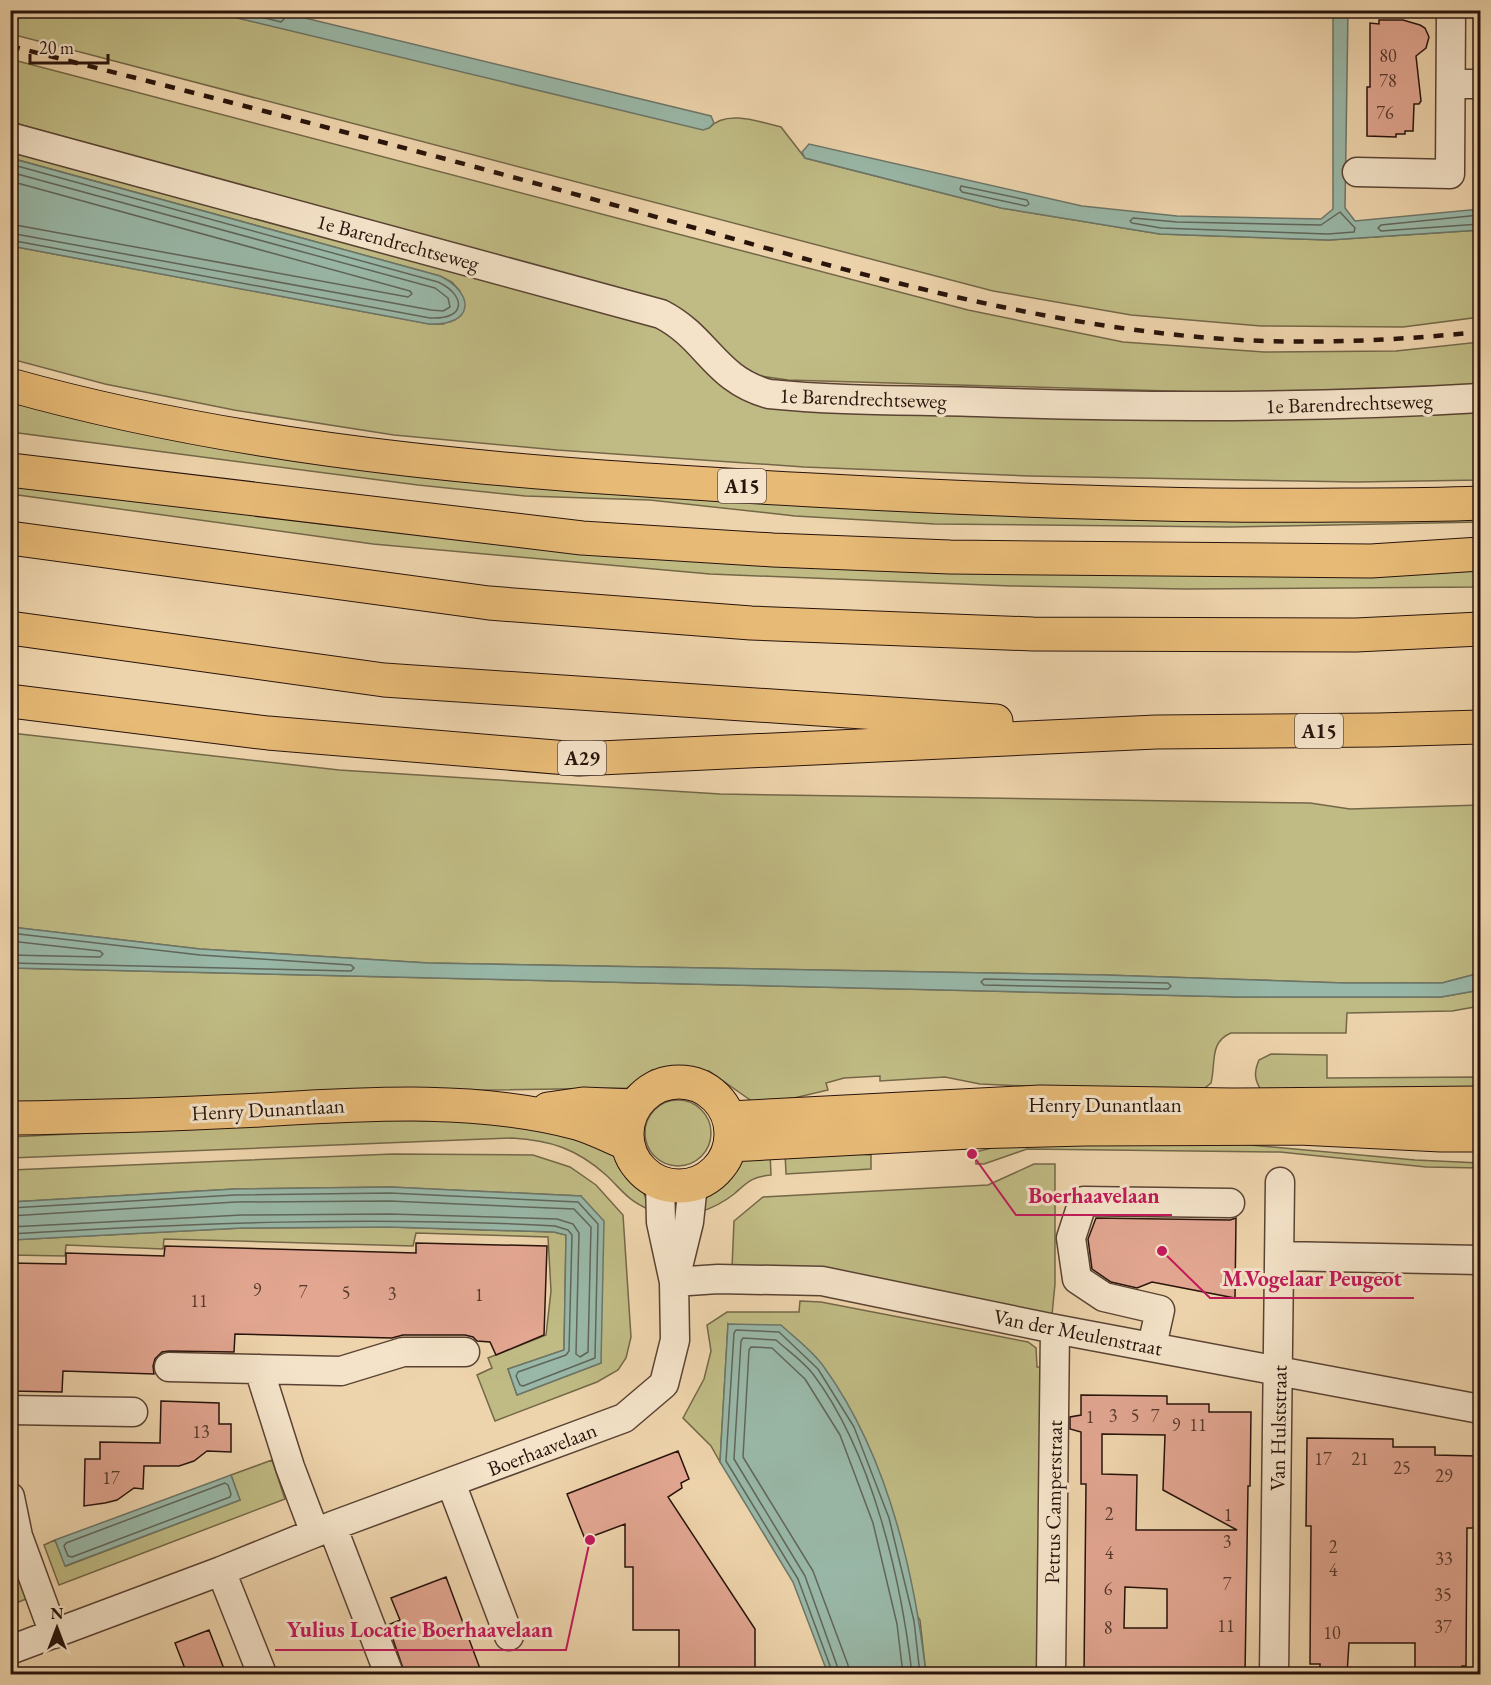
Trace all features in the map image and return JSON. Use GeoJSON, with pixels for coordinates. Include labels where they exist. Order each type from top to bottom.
{"type":"FeatureCollection","features":[{"type":"Feature","properties":{"kind":"main road","name":"A15"},"geometry":{"type":"LineString","coordinates":[[10,385],[58,398],[232,435],[377,456],[532,472],[738,486],[1006,500],[1219,506],[1480,503]]}},
{"type":"Feature","properties":{"kind":"main road"},"geometry":{"type":"LineString","coordinates":[[10,470],[582,538],[773,550],[950,557],[1359,561],[1480,554]]}},
{"type":"Feature","properties":{"kind":"main road"},"geometry":{"type":"LineString","coordinates":[[10,538],[489,603],[752,623],[1045,634],[1356,635],[1480,629]]}},
{"type":"Feature","properties":{"kind":"main road","name":"A15"},"geometry":{"type":"LineString","coordinates":[[10,628],[384,680],[1156,732],[1480,727]]}},
{"type":"Feature","properties":{"kind":"main road","name":"A29"},"geometry":{"type":"LineString","coordinates":[[10,701],[268,733],[579,759],[1156,732]]}},
{"type":"Feature","properties":{"kind":"main road"},"geometry":{"type":"LineString","coordinates":[[677,1082],[694,1084],[710,1091],[722,1103],[730,1132],[725,1158],[717,1170],[706,1179],[693,1184],[676,1186],[660,1182],[645,1173],[633,1160],[627,1131],[634,1106],[646,1093],[660,1084],[677,1082]]}},
{"type":"Feature","properties":{"kind":"main road","name":"Henry Dunantlaan"},"geometry":{"type":"LineString","coordinates":[[730,1132],[1040,1102],[1480,1103]]}},
{"type":"Feature","properties":{"kind":"main road","name":"Henry Dunantlaan"},"geometry":{"type":"LineString","coordinates":[[525,1112],[583,1104],[634,1106]]}},
{"type":"Feature","properties":{"kind":"main road","name":"Henry Dunantlaan"},"geometry":{"type":"LineString","coordinates":[[10,1119],[116,1117],[354,1105],[459,1106],[525,1112],[579,1124],[628,1144]]}},
{"type":"Feature","properties":{"kind":"main road","name":"Henry Dunantlaan"},"geometry":{"type":"LineString","coordinates":[[730,1132],[1299,1128],[1480,1135]]}},
{"type":"Feature","properties":{"kind":"street"},"geometry":{"type":"LineString","coordinates":[[1358,172],[1450,174],[1451,10]]}},
{"type":"Feature","properties":{"kind":"street"},"geometry":{"type":"LineString","coordinates":[[1451,84],[1480,84]]}},
{"type":"Feature","properties":{"kind":"street","name":"1e Barendrechtseweg"},"geometry":{"type":"LineString","coordinates":[[10,137],[661,314],[686,329],[732,378],[750,388],[770,394],[1072,405],[1184,406],[1383,404],[1480,398]]}},
{"type":"Feature","properties":{"kind":"street","name":"Boerhaavelaan"},"geometry":{"type":"LineString","coordinates":[[10,1650],[624,1418],[664,1384],[675,1340],[674,1282],[661,1222],[660,1182]]}},
{"type":"Feature","properties":{"kind":"street","name":"Van Hulststraat"},"geometry":{"type":"LineString","coordinates":[[1274,1674],[1280,1182]]}},
{"type":"Feature","properties":{"kind":"street","name":"Boerhaavelaan"},"geometry":{"type":"LineString","coordinates":[[674,1282],[689,1222],[693,1184]]}},
{"type":"Feature","properties":{"kind":"street"},"geometry":{"type":"LineString","coordinates":[[1152,1346],[1160,1310],[1104,1297],[1077,1279],[1071,1238],[1083,1201],[1230,1203]]}},
{"type":"Feature","properties":{"kind":"street"},"geometry":{"type":"LineString","coordinates":[[1280,1256],[1480,1260]]}},
{"type":"Feature","properties":{"kind":"street","name":"Van der Meulenstraat"},"geometry":{"type":"LineString","coordinates":[[674,1282],[822,1281],[1055,1329],[1480,1409]]}},
{"type":"Feature","properties":{"kind":"street","name":"Petrus Camperstraat"},"geometry":{"type":"LineString","coordinates":[[1051,1674],[1055,1329]]}},
{"type":"Feature","properties":{"kind":"street"},"geometry":{"type":"LineString","coordinates":[[169,1367],[341,1371],[403,1352],[465,1352]]}},
{"type":"Feature","properties":{"kind":"street"},"geometry":{"type":"LineString","coordinates":[[259,1369],[290,1467],[324,1530],[389,1674]]}},
{"type":"Feature","properties":{"kind":"street"},"geometry":{"type":"LineString","coordinates":[[10,1410],[133,1412]]}},
{"type":"Feature","properties":{"kind":"street"},"geometry":{"type":"LineString","coordinates":[[451,1484],[509,1636]]}},
{"type":"Feature","properties":{"kind":"street"},"geometry":{"type":"LineString","coordinates":[[10,1497],[18,1536],[54,1634]]}},
{"type":"Feature","properties":{"kind":"street"},"geometry":{"type":"LineString","coordinates":[[221,1571],[262,1674]]}},
{"type":"Feature","properties":{"kind":"shaded area"},"geometry":{"type":"Polygon","coordinates":[[[10,11],[208,11],[709,128],[724,119],[744,118],[763,122],[781,127],[805,158],[1001,208],[1160,234],[1329,240],[1480,230],[1480,317],[1403,327],[1261,326],[1131,315],[993,291],[11,34],[10,11]]]}},
{"type":"Feature","properties":{"kind":"shaded area"},"geometry":{"type":"Polygon","coordinates":[[[10,59],[968,310],[1123,342],[1264,352],[1396,351],[1480,342],[1480,390],[1307,395],[788,380],[760,376],[737,365],[666,303],[11,122],[10,59]]]}},
{"type":"Feature","properties":{"kind":"shaded area"},"geometry":{"type":"Polygon","coordinates":[[[10,142],[647,315],[744,393],[1480,407],[1480,480],[1356,482],[1029,476],[804,467],[557,450],[394,435],[234,410],[105,384],[11,359],[11,246],[430,324],[444,324],[460,291],[452,282],[440,276],[11,158],[10,142]]]}},
{"type":"Feature","properties":{"kind":"shaded area"},"geometry":{"type":"Polygon","coordinates":[[[10,398],[231,444],[1480,511],[1480,522],[1229,527],[935,524],[795,516],[650,500],[525,496],[418,485],[11,432],[10,398]]]}},
{"type":"Feature","properties":{"kind":"shaded area"},"geometry":{"type":"Polygon","coordinates":[[[10,481],[322,524],[557,548],[1480,569],[1480,587],[1185,589],[1011,586],[710,574],[373,544],[11,494],[10,481]]]}},
{"type":"Feature","properties":{"kind":"shaded area"},"geometry":{"type":"Polygon","coordinates":[[[11,733],[339,770],[720,794],[1310,803],[1350,809],[1480,805],[1480,973],[1442,983],[1344,983],[1104,975],[428,963],[200,949],[11,927],[11,733]]]}},
{"type":"Feature","properties":{"kind":"shaded area"},"geometry":{"type":"Polygon","coordinates":[[[10,968],[1239,997],[1441,997],[1480,990],[1480,1006],[1452,1011],[1347,1013],[1346,1033],[1231,1033],[1219,1042],[1216,1048],[1211,1083],[1202,1090],[1187,1093],[980,1084],[945,1077],[880,1081],[880,1076],[844,1078],[826,1083],[828,1090],[794,1098],[753,1102],[709,1071],[652,1070],[627,1088],[342,1092],[11,1106],[10,968]]]}},
{"type":"Feature","properties":{"kind":"shaded area"},"geometry":{"type":"Polygon","coordinates":[[[1271,1054],[1327,1055],[1327,1078],[1480,1077],[1480,1097],[1261,1090],[1255,1075],[1256,1068],[1259,1060],[1271,1054]]]}},
{"type":"Feature","properties":{"kind":"shaded area"},"geometry":{"type":"Polygon","coordinates":[[[678,1100],[690,1103],[701,1110],[708,1121],[711,1133],[708,1145],[701,1156],[690,1163],[678,1166],[666,1163],[655,1156],[648,1145],[645,1133],[648,1121],[655,1110],[666,1103],[678,1100]]]}},
{"type":"Feature","properties":{"kind":"shaded area"},"geometry":{"type":"Polygon","coordinates":[[[344,1120],[469,1121],[556,1131],[616,1154],[629,1174],[642,1188],[650,1210],[630,1199],[606,1175],[574,1152],[526,1139],[11,1158],[10,1137],[344,1120]]]}},
{"type":"Feature","properties":{"kind":"shaded area"},"geometry":{"type":"Polygon","coordinates":[[[1034,1138],[1206,1141],[1415,1160],[1480,1163],[1480,1168],[1426,1167],[1280,1152],[1027,1149],[984,1164],[976,1164],[975,1152],[1034,1138]]]}},
{"type":"Feature","properties":{"kind":"shaded area"},"geometry":{"type":"Polygon","coordinates":[[[802,1150],[871,1155],[871,1169],[786,1174],[785,1152],[802,1150]]]}},
{"type":"Feature","properties":{"kind":"shaded area"},"geometry":{"type":"Polygon","coordinates":[[[770,1153],[771,1175],[750,1181],[726,1200],[700,1212],[706,1194],[737,1163],[746,1158],[770,1153]]]}},
{"type":"Feature","properties":{"kind":"shaded area"},"geometry":{"type":"Polygon","coordinates":[[[393,1154],[533,1155],[570,1167],[596,1185],[623,1215],[631,1337],[626,1358],[618,1370],[597,1382],[495,1421],[477,1375],[492,1368],[488,1358],[546,1335],[551,1291],[548,1237],[416,1233],[413,1246],[164,1239],[163,1249],[66,1245],[65,1256],[11,1255],[10,1240],[242,1228],[390,1227],[554,1232],[566,1235],[564,1350],[508,1369],[517,1395],[601,1363],[581,1196],[390,1187],[235,1189],[11,1202],[11,1170],[393,1154]]]}},
{"type":"Feature","properties":{"kind":"shaded area"},"geometry":{"type":"Polygon","coordinates":[[[1034,1164],[1055,1164],[1055,1284],[1052,1315],[732,1268],[734,1221],[763,1197],[988,1185],[1034,1164]]]}},
{"type":"Feature","properties":{"kind":"shaded area"},"geometry":{"type":"Polygon","coordinates":[[[800,1301],[821,1302],[1028,1342],[1036,1348],[1037,1367],[1044,1367],[1041,1674],[926,1674],[920,1620],[728,1324],[720,1462],[711,1446],[683,1418],[704,1379],[711,1351],[707,1325],[727,1312],[799,1312],[800,1301]]]}},
{"type":"Feature","properties":{"kind":"shaded area"},"geometry":{"type":"Polygon","coordinates":[[[272,1460],[285,1499],[59,1585],[44,1545],[55,1540],[66,1566],[240,1500],[231,1475],[272,1460]]]}},
{"type":"Feature","properties":{"kind":"shaded area"},"geometry":{"type":"Polygon","coordinates":[[[10,1554],[26,1599],[11,1605],[10,1605],[10,1554]]]}},
{"type":"Feature","properties":{"kind":"water"},"geometry":{"type":"Polygon","coordinates":[[[208,11],[276,11],[711,116],[714,123],[703,130],[208,11]]]}},
{"type":"Feature","properties":{"kind":"water"},"geometry":{"type":"Polygon","coordinates":[[[1333,11],[1348,11],[1345,208],[1355,221],[1480,209],[1480,230],[1329,240],[1160,234],[1001,208],[805,158],[802,152],[809,144],[1082,206],[1177,216],[1321,219],[1333,209],[1333,11]]]}},
{"type":"Feature","properties":{"kind":"water"},"geometry":{"type":"Polygon","coordinates":[[[10,158],[440,276],[460,291],[465,307],[462,314],[455,320],[429,324],[11,246],[10,158]]]}},
{"type":"Feature","properties":{"kind":"water"},"geometry":{"type":"Polygon","coordinates":[[[11,927],[200,949],[428,963],[1104,975],[1344,983],[1442,983],[1480,973],[1480,990],[1441,997],[1239,997],[11,968],[11,927]]]}},
{"type":"Feature","properties":{"kind":"water"},"geometry":{"type":"Polygon","coordinates":[[[390,1187],[581,1196],[604,1221],[601,1363],[517,1395],[508,1369],[564,1350],[566,1235],[554,1232],[390,1227],[242,1228],[11,1240],[11,1202],[235,1189],[390,1187]]]}},
{"type":"Feature","properties":{"kind":"water"},"geometry":{"type":"Polygon","coordinates":[[[728,1324],[781,1325],[820,1361],[846,1401],[864,1437],[894,1514],[914,1594],[926,1674],[828,1674],[793,1582],[720,1462],[728,1324]]]}},
{"type":"Feature","properties":{"kind":"water"},"geometry":{"type":"Polygon","coordinates":[[[231,1475],[240,1500],[65,1566],[55,1540],[231,1475]]]}},
{"type":"Feature","properties":{"kind":"building"},"geometry":{"type":"Polygon","coordinates":[[[1379,20],[1403,20],[1420,25],[1425,28],[1429,37],[1426,48],[1416,56],[1421,101],[1419,104],[1414,104],[1413,131],[1396,134],[1396,137],[1367,136],[1370,23],[1379,24],[1379,20]]]}},
{"type":"Feature","properties":{"kind":"building"},"geometry":{"type":"Polygon","coordinates":[[[1096,1218],[1230,1220],[1236,1218],[1235,1298],[1152,1282],[1137,1288],[1111,1282],[1092,1269],[1088,1239],[1096,1218]]]}},
{"type":"Feature","properties":{"kind":"building"},"geometry":{"type":"Polygon","coordinates":[[[416,1243],[547,1246],[544,1335],[496,1355],[490,1342],[477,1341],[465,1335],[403,1335],[392,1338],[235,1334],[234,1352],[162,1352],[155,1359],[154,1374],[63,1371],[62,1392],[10,1391],[10,1263],[66,1264],[66,1253],[164,1256],[165,1246],[416,1253],[416,1243]]]}},
{"type":"Feature","properties":{"kind":"building"},"geometry":{"type":"Polygon","coordinates":[[[1081,1395],[1167,1396],[1167,1404],[1209,1404],[1209,1412],[1251,1412],[1245,1674],[1206,1674],[1206,1670],[1130,1670],[1130,1674],[1084,1674],[1086,1484],[1081,1484],[1081,1432],[1070,1429],[1070,1417],[1081,1415],[1081,1395]],[[1102,1434],[1102,1474],[1137,1475],[1136,1530],[1237,1530],[1163,1490],[1165,1435],[1102,1434]],[[1125,1587],[1124,1628],[1167,1628],[1167,1589],[1125,1587]]]}},
{"type":"Feature","properties":{"kind":"building"},"geometry":{"type":"Polygon","coordinates":[[[161,1401],[219,1403],[219,1424],[231,1424],[231,1452],[207,1451],[194,1461],[179,1466],[144,1466],[143,1489],[134,1488],[117,1500],[84,1506],[85,1459],[100,1459],[100,1442],[160,1443],[161,1401]]]}},
{"type":"Feature","properties":{"kind":"building"},"geometry":{"type":"Polygon","coordinates":[[[1307,1438],[1393,1439],[1393,1447],[1435,1447],[1435,1455],[1477,1456],[1476,1528],[1467,1528],[1466,1666],[1462,1666],[1462,1674],[1415,1674],[1415,1643],[1349,1643],[1347,1674],[1320,1674],[1320,1664],[1310,1664],[1311,1526],[1306,1526],[1307,1438]]]}},
{"type":"Feature","properties":{"kind":"building"},"geometry":{"type":"Polygon","coordinates":[[[678,1451],[689,1479],[681,1483],[682,1488],[668,1497],[755,1629],[755,1670],[742,1670],[742,1674],[679,1674],[679,1630],[633,1630],[633,1567],[625,1567],[625,1524],[585,1539],[567,1494],[678,1451]]]}},
{"type":"Feature","properties":{"kind":"building"},"geometry":{"type":"Polygon","coordinates":[[[446,1577],[482,1674],[405,1674],[388,1625],[400,1620],[391,1598],[446,1577]]]}},
{"type":"Feature","properties":{"kind":"building"},"geometry":{"type":"Polygon","coordinates":[[[209,1630],[226,1674],[187,1674],[175,1643],[209,1630]]]}},
{"type":"Feature","properties":{"kind":"railway"},"geometry":{"type":"LineString","coordinates":[[10,46],[445,159],[808,260],[955,297],[1029,312],[1178,335],[1254,341],[1367,340],[1480,332]]}},
{"type":"Feature","properties":{"kind":"place","name":"Boerhaavelaan"},"geometry":{"type":"Point","coordinates":[972,1154]}},
{"type":"Feature","properties":{"kind":"place","name":"M.Vogelaar Peugeot"},"geometry":{"type":"Point","coordinates":[1162,1251]}},
{"type":"Feature","properties":{"kind":"place","name":"Yulius Locatie Boerhaavelaan"},"geometry":{"type":"Point","coordinates":[590,1540]}}]}
